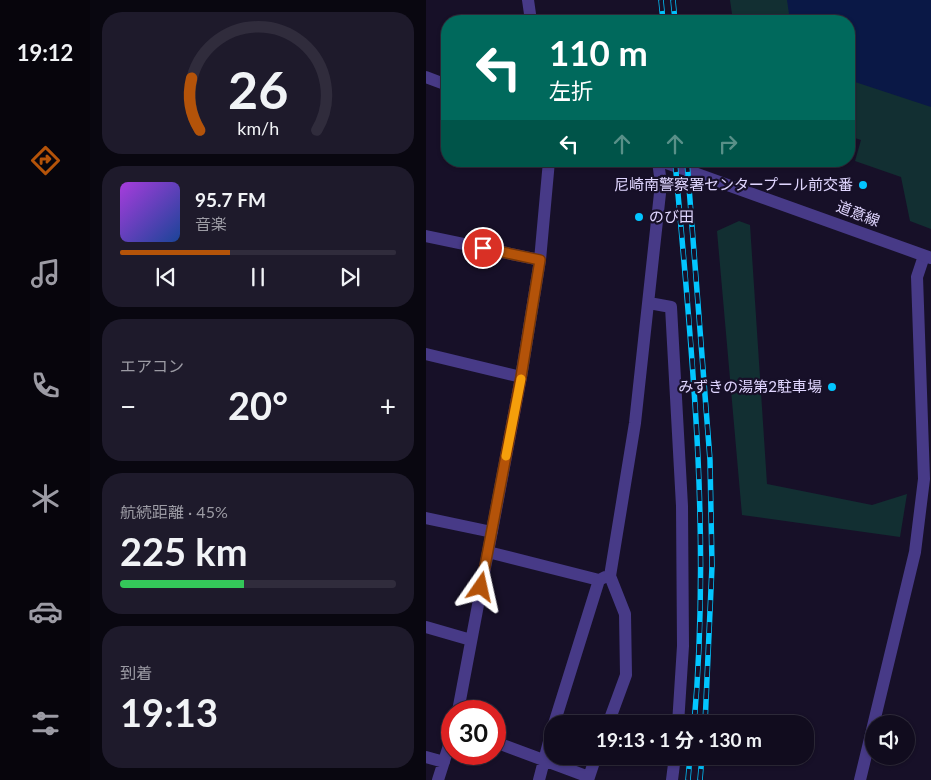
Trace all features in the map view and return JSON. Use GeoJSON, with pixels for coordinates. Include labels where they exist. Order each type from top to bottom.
{"type":"FeatureCollection","features":[{"type":"Feature","properties":{"kind":"street"},"geometry":{"type":"LineString","coordinates":[[528,0],[530,15]]}},
{"type":"Feature","properties":{"kind":"street"},"geometry":{"type":"LineString","coordinates":[[426,77],[441,83]]}},
{"type":"Feature","properties":{"kind":"street"},"geometry":{"type":"LineString","coordinates":[[460,700],[521,377],[540,260],[548,167]]}},
{"type":"Feature","properties":{"kind":"street"},"geometry":{"type":"LineString","coordinates":[[557,715],[604,578],[635,423],[649,303],[660,184],[659,167]]}},
{"type":"Feature","properties":{"kind":"street","name":"道意線"},"geometry":{"type":"LineString","coordinates":[[676,167],[927,257]]}},
{"type":"Feature","properties":{"kind":"street"},"geometry":{"type":"LineString","coordinates":[[426,236],[540,260]]}},
{"type":"Feature","properties":{"kind":"street"},"geometry":{"type":"LineString","coordinates":[[860,780],[915,552],[923,488],[917,278],[927,257]]}},
{"type":"Feature","properties":{"kind":"street"},"geometry":{"type":"LineString","coordinates":[[649,303],[671,307],[682,506],[683,646],[679,715]]}},
{"type":"Feature","properties":{"kind":"street"},"geometry":{"type":"LineString","coordinates":[[426,354],[521,377]]}},
{"type":"Feature","properties":{"kind":"street"},"geometry":{"type":"LineString","coordinates":[[426,518],[492,532]]}},
{"type":"Feature","properties":{"kind":"street"},"geometry":{"type":"LineString","coordinates":[[488,552],[604,578],[626,614],[626,675],[611,715]]}},
{"type":"Feature","properties":{"kind":"street"},"geometry":{"type":"LineString","coordinates":[[426,627],[471,640]]}},
{"type":"Feature","properties":{"kind":"street"},"geometry":{"type":"LineString","coordinates":[[506,746],[588,778],[593,765]]}},
{"type":"Feature","properties":{"kind":"street"},"geometry":{"type":"LineString","coordinates":[[426,756],[441,761]]}},
{"type":"Feature","properties":{"kind":"street"},"geometry":{"type":"LineString","coordinates":[[539,780],[544,757]]}},
{"type":"Feature","properties":{"kind":"street"},"geometry":{"type":"LineString","coordinates":[[438,780],[443,765]]}},
{"type":"Feature","properties":{"kind":"street"},"geometry":{"type":"LineString","coordinates":[[672,780],[674,765]]}},
{"type":"Feature","properties":{"kind":"green space"},"geometry":{"type":"Polygon","coordinates":[[[730,0],[931,0],[931,229],[910,221],[901,177],[855,161],[861,140],[855,138],[855,15],[732,15],[730,0]]]}},
{"type":"Feature","properties":{"kind":"green space"},"geometry":{"type":"Polygon","coordinates":[[[739,221],[750,225],[767,484],[872,505],[907,494],[900,537],[742,515],[717,231],[739,221]]]}},
{"type":"Feature","properties":{"kind":"water"},"geometry":{"type":"Polygon","coordinates":[[[787,0],[931,0],[931,107],[855,82],[855,15],[789,15],[787,0]]]}},
{"type":"Feature","properties":{"kind":"railway"},"geometry":{"type":"LineString","coordinates":[[661,0],[662,15]]}},
{"type":"Feature","properties":{"kind":"railway"},"geometry":{"type":"LineString","coordinates":[[673,0],[674,15]]}},
{"type":"Feature","properties":{"kind":"railway"},"geometry":{"type":"LineString","coordinates":[[676,167],[693,372],[700,512],[701,583],[695,715]]}},
{"type":"Feature","properties":{"kind":"railway"},"geometry":{"type":"LineString","coordinates":[[687,167],[710,460],[712,566],[705,715]]}},
{"type":"Feature","properties":{"kind":"railway"},"geometry":{"type":"LineString","coordinates":[[688,780],[689,765]]}},
{"type":"Feature","properties":{"kind":"railway"},"geometry":{"type":"LineString","coordinates":[[700,780],[701,765]]}},
{"type":"Feature","properties":{"kind":"slow traffic"},"geometry":{"type":"LineString","coordinates":[[506,456],[521,379]]}},
{"type":"Feature","properties":{"kind":"place","name":"尼崎南警察署センタープール前交番"},"geometry":{"type":"Point","coordinates":[863,185]}},
{"type":"Feature","properties":{"kind":"place","name":"のび田"},"geometry":{"type":"Point","coordinates":[639,217]}},
{"type":"Feature","properties":{"kind":"place","name":"みずきの湯第2駐車場"},"geometry":{"type":"Point","coordinates":[832,387]}},
{"type":"Feature","properties":{"kind":"route"},"geometry":{"type":"LineString","coordinates":[[481,587],[521,377],[540,260],[483,248]]}}]}
